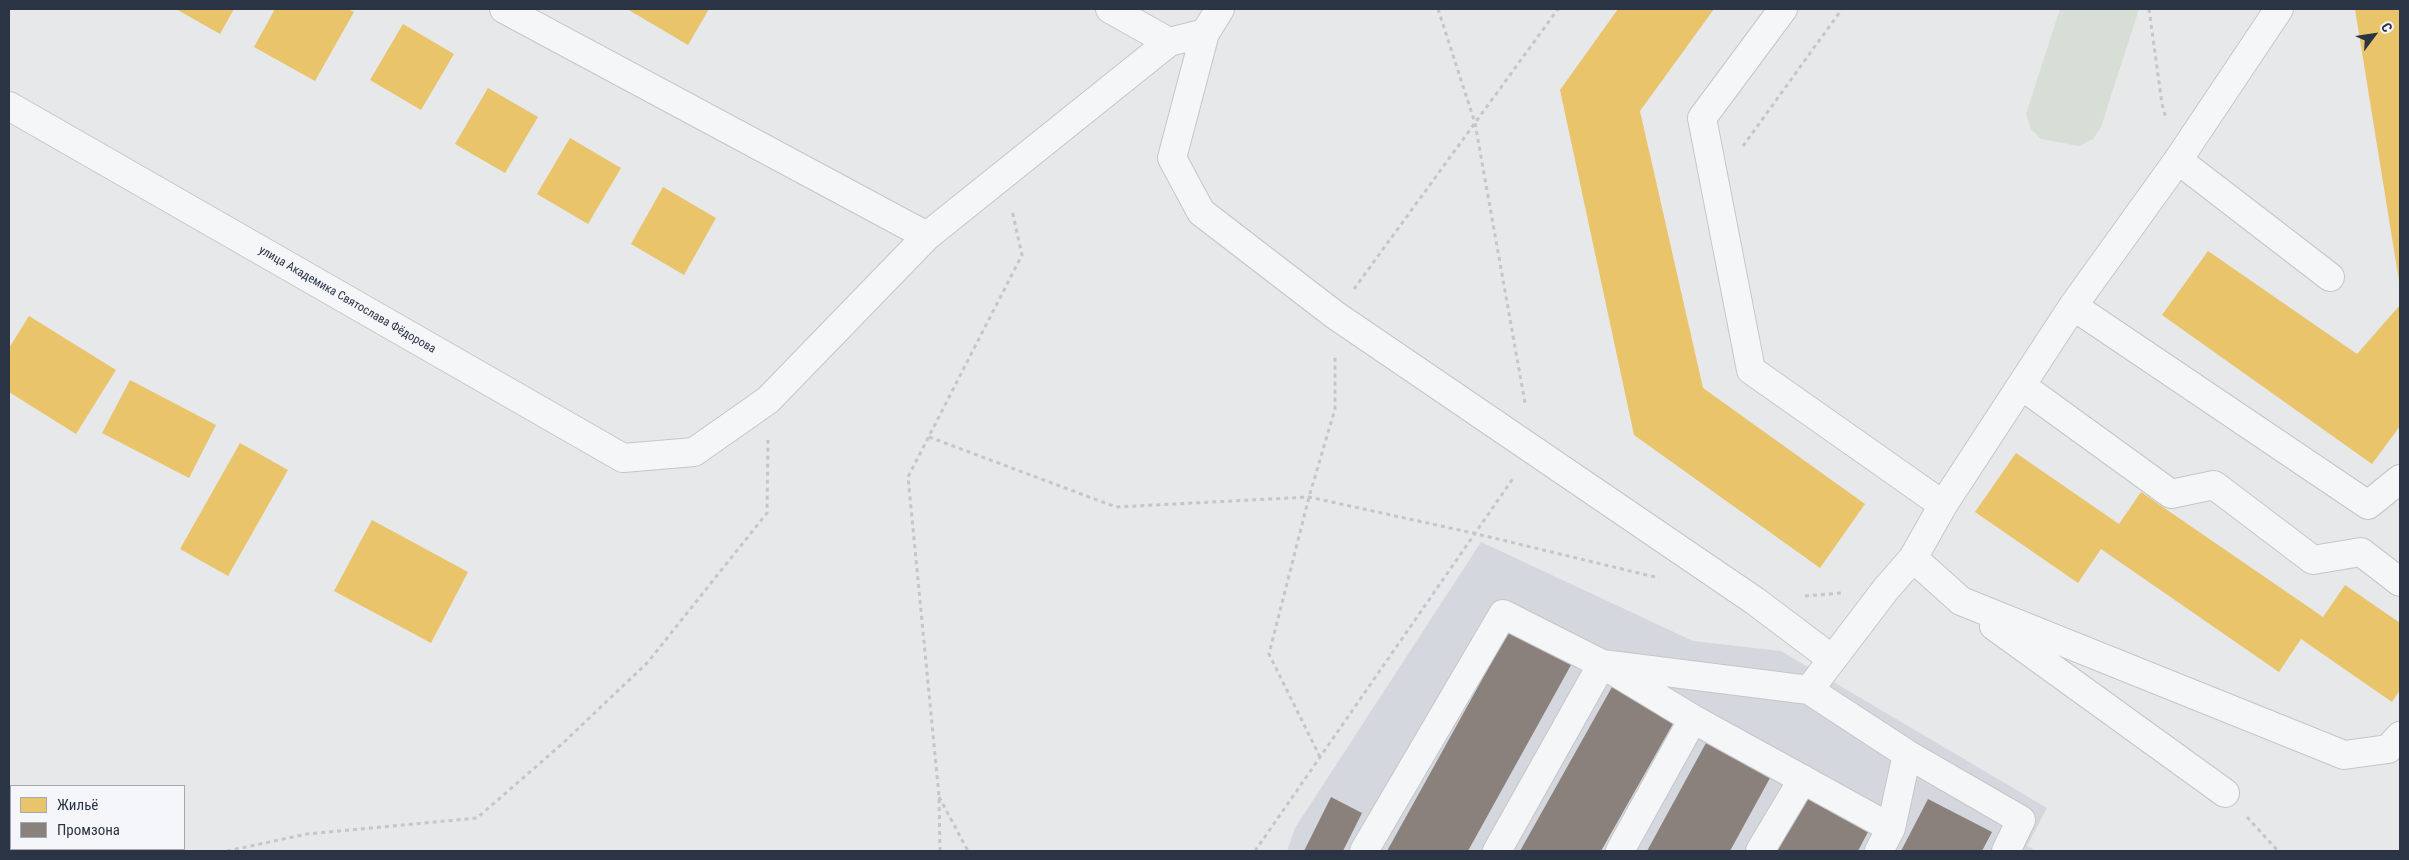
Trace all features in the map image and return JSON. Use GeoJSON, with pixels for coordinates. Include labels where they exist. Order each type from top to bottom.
{"type":"FeatureCollection","features":[{"type":"Feature","properties":{"kind":"street"},"geometry":{"type":"LineString","coordinates":[[504,9],[927,236]]}},
{"type":"Feature","properties":{"kind":"street"},"geometry":{"type":"LineString","coordinates":[[1110,9],[1169,42]]}},
{"type":"Feature","properties":{"kind":"street"},"geometry":{"type":"LineString","coordinates":[[1220,9],[1205,32],[1172,158],[1201,212],[1335,315],[1755,601],[1832,659]]}},
{"type":"Feature","properties":{"kind":"street"},"geometry":{"type":"LineString","coordinates":[[1783,9],[1702,118],[1752,370],[1943,505]]}},
{"type":"Feature","properties":{"kind":"street"},"geometry":{"type":"LineString","coordinates":[[1809,690],[1886,589],[1913,558],[1943,505],[2073,306],[2178,160],[2279,9]]}},
{"type":"Feature","properties":{"kind":"street"},"geometry":{"type":"LineString","coordinates":[[768,400],[927,236],[1169,42],[1205,32]]}},
{"type":"Feature","properties":{"kind":"street","name":"улица Академика Святослава Фёдорова"},"geometry":{"type":"LineString","coordinates":[[9,106],[623,458],[694,452],[768,400]]}},
{"type":"Feature","properties":{"kind":"street"},"geometry":{"type":"LineString","coordinates":[[2178,160],[2330,277]]}},
{"type":"Feature","properties":{"kind":"street"},"geometry":{"type":"LineString","coordinates":[[2073,306],[2368,505],[2400,479]]}},
{"type":"Feature","properties":{"kind":"street"},"geometry":{"type":"LineString","coordinates":[[2022,386],[2171,494],[2214,485],[2313,560],[2362,552],[2400,582]]}},
{"type":"Feature","properties":{"kind":"street"},"geometry":{"type":"LineString","coordinates":[[1913,558],[1961,601],[2225,793]]}},
{"type":"Feature","properties":{"kind":"street"},"geometry":{"type":"LineString","coordinates":[[1961,601],[2344,755],[2388,749],[2400,736]]}},
{"type":"Feature","properties":{"kind":"street"},"geometry":{"type":"LineString","coordinates":[[1364,851],[1503,614],[1602,664],[1693,718],[1891,828]]}},
{"type":"Feature","properties":{"kind":"street"},"geometry":{"type":"LineString","coordinates":[[1602,664],[1809,690],[1906,754],[2021,820],[2006,851]]}},
{"type":"Feature","properties":{"kind":"street"},"geometry":{"type":"LineString","coordinates":[[1497,851],[1602,664]]}},
{"type":"Feature","properties":{"kind":"street"},"geometry":{"type":"LineString","coordinates":[[1620,851],[1693,718]]}},
{"type":"Feature","properties":{"kind":"street"},"geometry":{"type":"LineString","coordinates":[[1878,851],[1891,828],[1906,754]]}},
{"type":"Feature","properties":{"kind":"street"},"geometry":{"type":"LineString","coordinates":[[1760,851],[1804,779]]}},
{"type":"Feature","properties":{"kind":"path"},"geometry":{"type":"LineString","coordinates":[[1254,851],[1473,533],[1533,450],[1475,123],[1438,9]]}},
{"type":"Feature","properties":{"kind":"path"},"geometry":{"type":"LineString","coordinates":[[1320,757],[1269,654],[1309,497],[1335,409],[1335,315],[1558,9]]}},
{"type":"Feature","properties":{"kind":"path"},"geometry":{"type":"LineString","coordinates":[[1715,185],[1842,9]]}},
{"type":"Feature","properties":{"kind":"path"},"geometry":{"type":"LineString","coordinates":[[2149,9],[2162,104],[2178,160]]}},
{"type":"Feature","properties":{"kind":"path"},"geometry":{"type":"LineString","coordinates":[[940,851],[939,796],[908,477],[1022,255],[1004,175]]}},
{"type":"Feature","properties":{"kind":"path"},"geometry":{"type":"LineString","coordinates":[[227,851],[307,834],[477,818],[563,743],[648,662],[767,513],[768,400]]}},
{"type":"Feature","properties":{"kind":"path"},"geometry":{"type":"LineString","coordinates":[[929,437],[1116,506],[1309,497],[1473,533],[1661,578]]}},
{"type":"Feature","properties":{"kind":"path"},"geometry":{"type":"LineString","coordinates":[[1755,601],[1886,589]]}},
{"type":"Feature","properties":{"kind":"path"},"geometry":{"type":"LineString","coordinates":[[2225,793],[2278,851]]}},
{"type":"Feature","properties":{"kind":"path"},"geometry":{"type":"LineString","coordinates":[[939,796],[968,851]]}},
{"type":"Feature","properties":{"kind":"shaded area"},"geometry":{"type":"Polygon","coordinates":[[[2060,9],[2139,9],[2101,127],[2093,139],[2079,146],[2041,139],[2031,129],[2026,114],[2060,9]]]}},
{"type":"Feature","properties":{"kind":"shaded area"},"geometry":{"type":"Polygon","coordinates":[[[1481,542],[1693,641],[1781,651],[2047,808],[2027,846],[2036,851],[1287,851],[1295,828],[1481,542]]]}},
{"type":"Feature","properties":{"kind":"building: Жильё"},"geometry":{"type":"Polygon","coordinates":[[[176,9],[234,9],[220,34],[176,9]]]}},
{"type":"Feature","properties":{"kind":"building: Жильё"},"geometry":{"type":"Polygon","coordinates":[[[275,9],[348,9],[354,12],[315,81],[254,47],[275,9]]]}},
{"type":"Feature","properties":{"kind":"building: Жильё"},"geometry":{"type":"Polygon","coordinates":[[[627,9],[709,9],[688,45],[627,9]]]}},
{"type":"Feature","properties":{"kind":"building: Жильё"},"geometry":{"type":"Polygon","coordinates":[[[1618,9],[1714,9],[1640,111],[1703,388],[1865,504],[1820,568],[1634,435],[1560,90],[1618,9]]]}},
{"type":"Feature","properties":{"kind":"building: Жильё"},"geometry":{"type":"Polygon","coordinates":[[[2355,9],[2400,9],[2400,281],[2399,281],[2355,9]]]}},
{"type":"Feature","properties":{"kind":"building: Жильё"},"geometry":{"type":"Polygon","coordinates":[[[403,24],[454,54],[421,110],[370,80],[403,24]]]}},
{"type":"Feature","properties":{"kind":"building: Жильё"},"geometry":{"type":"Polygon","coordinates":[[[488,88],[538,117],[505,173],[455,144],[488,88]]]}},
{"type":"Feature","properties":{"kind":"building: Жильё"},"geometry":{"type":"Polygon","coordinates":[[[570,138],[621,168],[588,224],[537,194],[570,138]]]}},
{"type":"Feature","properties":{"kind":"building: Жильё"},"geometry":{"type":"Polygon","coordinates":[[[663,187],[716,218],[684,275],[631,244],[663,187]]]}},
{"type":"Feature","properties":{"kind":"building: Жильё"},"geometry":{"type":"Polygon","coordinates":[[[2208,251],[2357,354],[2400,305],[2400,426],[2372,464],[2162,315],[2208,251]]]}},
{"type":"Feature","properties":{"kind":"building: Жильё"},"geometry":{"type":"Polygon","coordinates":[[[29,316],[116,370],[76,434],[9,392],[9,348],[29,316]]]}},
{"type":"Feature","properties":{"kind":"building: Жильё"},"geometry":{"type":"Polygon","coordinates":[[[130,380],[216,425],[189,478],[102,433],[130,380]]]}},
{"type":"Feature","properties":{"kind":"building: Жильё"},"geometry":{"type":"Polygon","coordinates":[[[240,443],[288,470],[228,576],[180,549],[240,443]]]}},
{"type":"Feature","properties":{"kind":"building: Жильё"},"geometry":{"type":"Polygon","coordinates":[[[2016,453],[2119,524],[2141,492],[2323,617],[2345,585],[2400,623],[2400,690],[2392,702],[2301,639],[2279,672],[2101,549],[2078,583],[1975,512],[2016,453]]]}},
{"type":"Feature","properties":{"kind":"building: Жильё"},"geometry":{"type":"Polygon","coordinates":[[[372,520],[468,572],[431,643],[334,591],[372,520]]]}},
{"type":"Feature","properties":{"kind":"building: Промзона"},"geometry":{"type":"Polygon","coordinates":[[[1509,631],[1571,665],[1468,851],[1387,851],[1509,631]]]}},
{"type":"Feature","properties":{"kind":"building: Промзона"},"geometry":{"type":"Polygon","coordinates":[[[1612,687],[1674,722],[1601,851],[1520,851],[1612,687]]]}},
{"type":"Feature","properties":{"kind":"building: Промзона"},"geometry":{"type":"Polygon","coordinates":[[[1706,743],[1770,778],[1730,851],[1647,851],[1706,743]]]}},
{"type":"Feature","properties":{"kind":"building: Промзона"},"geometry":{"type":"Polygon","coordinates":[[[1331,797],[1362,813],[1343,851],[1304,851],[1331,797]]]}},
{"type":"Feature","properties":{"kind":"building: Промзона"},"geometry":{"type":"Polygon","coordinates":[[[1806,798],[1868,832],[1858,851],[1777,851],[1806,798]]]}},
{"type":"Feature","properties":{"kind":"building: Промзона"},"geometry":{"type":"Polygon","coordinates":[[[1928,799],[1992,832],[1982,851],[1901,851],[1928,799]]]}}]}
